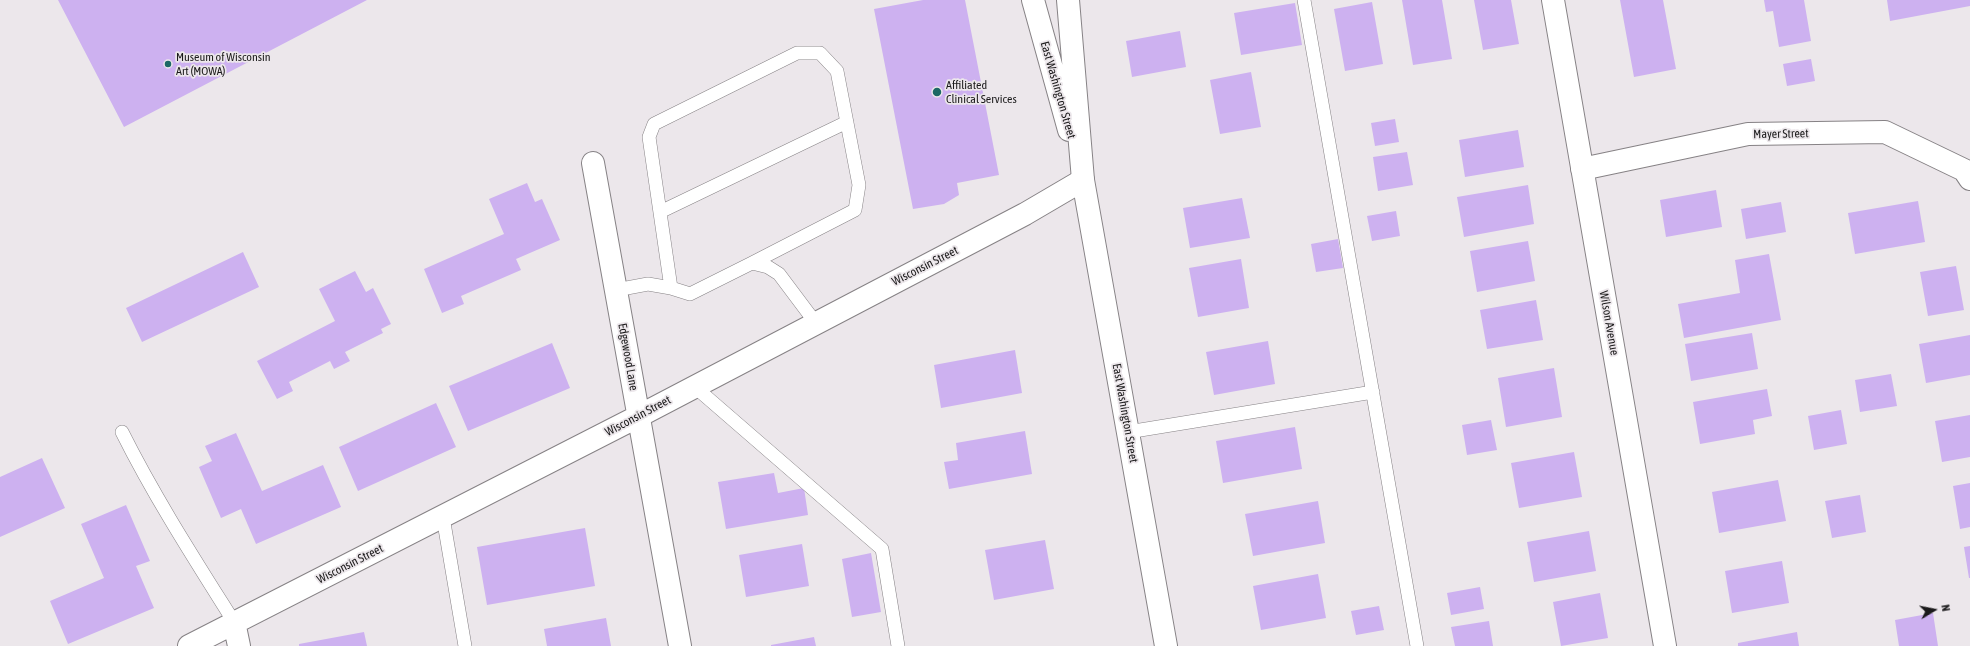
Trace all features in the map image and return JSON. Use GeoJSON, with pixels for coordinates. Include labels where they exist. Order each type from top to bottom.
{"type":"FeatureCollection","features":[{"type":"Feature","properties":{"kind":"street","name":"East Washington Street"},"geometry":{"type":"LineString","coordinates":[[1033,0],[1083,180]]}},
{"type":"Feature","properties":{"kind":"street","name":"East Washington Street"},"geometry":{"type":"LineString","coordinates":[[1068,0],[1083,180],[1166,646]]}},
{"type":"Feature","properties":{"kind":"street","name":"Wilson Avenue"},"geometry":{"type":"LineString","coordinates":[[1553,0],[1665,646]]}},
{"type":"Feature","properties":{"kind":"street","name":"Mayer Street"},"geometry":{"type":"LineString","coordinates":[[1582,169],[1748,134],[1885,132],[1964,170],[1970,179]]}},
{"type":"Feature","properties":{"kind":"street","name":"Edgewood Lane"},"geometry":{"type":"LineString","coordinates":[[593,163],[680,646]]}},
{"type":"Feature","properties":{"kind":"street","name":"Wisconsin Street"},"geometry":{"type":"LineString","coordinates":[[189,646],[443,518],[639,416],[815,322],[1025,214],[1083,180]]}},
{"type":"Feature","properties":{"kind":"street"},"geometry":{"type":"LineString","coordinates":[[234,622],[239,646]]}},
{"type":"Feature","properties":{"kind":"lane"},"geometry":{"type":"LineString","coordinates":[[1304,0],[1417,646]]}},
{"type":"Feature","properties":{"kind":"lane"},"geometry":{"type":"LineString","coordinates":[[616,290],[648,284],[671,288],[690,294],[855,210],[859,185],[837,71],[820,53],[797,53],[654,124],[649,137],[671,288]]}},
{"type":"Feature","properties":{"kind":"lane"},"geometry":{"type":"LineString","coordinates":[[660,212],[847,122]]}},
{"type":"Feature","properties":{"kind":"lane"},"geometry":{"type":"LineString","coordinates":[[752,263],[768,267],[779,274],[815,322]]}},
{"type":"Feature","properties":{"kind":"lane"},"geometry":{"type":"LineString","coordinates":[[694,386],[882,549],[898,646]]}},
{"type":"Feature","properties":{"kind":"lane"},"geometry":{"type":"LineString","coordinates":[[1128,432],[1373,392]]}},
{"type":"Feature","properties":{"kind":"lane"},"geometry":{"type":"LineString","coordinates":[[122,432],[139,466],[193,558],[234,622]]}},
{"type":"Feature","properties":{"kind":"lane"},"geometry":{"type":"LineString","coordinates":[[443,518],[465,646]]}},
{"type":"Feature","properties":{"kind":"building","name":"Museum of Wisconsin Art (MOWA)"},"geometry":{"type":"Polygon","coordinates":[[[58,0],[367,0],[124,127],[58,0]]]}},
{"type":"Feature","properties":{"kind":"building","name":"Affiliated Clinical Services"},"geometry":{"type":"Polygon","coordinates":[[[923,0],[965,0],[999,175],[957,183],[959,195],[944,204],[913,209],[874,9],[923,0]]]}},
{"type":"Feature","properties":{"kind":"building"},"geometry":{"type":"Polygon","coordinates":[[[1402,0],[1442,0],[1452,59],[1413,65],[1402,0]]]}},
{"type":"Feature","properties":{"kind":"building"},"geometry":{"type":"Polygon","coordinates":[[[1474,0],[1511,0],[1519,44],[1483,50],[1474,0]]]}},
{"type":"Feature","properties":{"kind":"building"},"geometry":{"type":"Polygon","coordinates":[[[1620,0],[1663,0],[1676,69],[1634,77],[1620,0]]]}},
{"type":"Feature","properties":{"kind":"building"},"geometry":{"type":"Polygon","coordinates":[[[1764,0],[1804,0],[1811,41],[1779,47],[1773,11],[1766,12],[1764,0]]]}},
{"type":"Feature","properties":{"kind":"building"},"geometry":{"type":"Polygon","coordinates":[[[1887,0],[1970,0],[1970,6],[1890,21],[1887,0]]]}},
{"type":"Feature","properties":{"kind":"building"},"geometry":{"type":"Polygon","coordinates":[[[1372,2],[1383,64],[1345,71],[1334,9],[1372,2]]]}},
{"type":"Feature","properties":{"kind":"building"},"geometry":{"type":"Polygon","coordinates":[[[1295,3],[1302,45],[1241,55],[1234,13],[1295,3]]]}},
{"type":"Feature","properties":{"kind":"building"},"geometry":{"type":"Polygon","coordinates":[[[1180,31],[1186,67],[1132,77],[1126,41],[1180,31]]]}},
{"type":"Feature","properties":{"kind":"building"},"geometry":{"type":"Polygon","coordinates":[[[1811,59],[1815,81],[1787,86],[1783,64],[1811,59]]]}},
{"type":"Feature","properties":{"kind":"building"},"geometry":{"type":"Polygon","coordinates":[[[1251,72],[1261,127],[1220,134],[1210,80],[1251,72]]]}},
{"type":"Feature","properties":{"kind":"building"},"geometry":{"type":"Polygon","coordinates":[[[1395,119],[1399,142],[1375,146],[1371,123],[1395,119]]]}},
{"type":"Feature","properties":{"kind":"building"},"geometry":{"type":"Polygon","coordinates":[[[1518,130],[1524,167],[1465,177],[1459,140],[1518,130]]]}},
{"type":"Feature","properties":{"kind":"building"},"geometry":{"type":"Polygon","coordinates":[[[1407,152],[1413,185],[1378,191],[1373,157],[1407,152]]]}},
{"type":"Feature","properties":{"kind":"building"},"geometry":{"type":"Polygon","coordinates":[[[527,183],[535,202],[542,199],[560,240],[516,259],[521,270],[461,296],[464,304],[442,313],[424,269],[504,234],[489,199],[527,183]]]}},
{"type":"Feature","properties":{"kind":"building"},"geometry":{"type":"Polygon","coordinates":[[[1528,185],[1534,224],[1464,237],[1457,197],[1528,185]]]}},
{"type":"Feature","properties":{"kind":"building"},"geometry":{"type":"Polygon","coordinates":[[[1716,190],[1722,227],[1666,237],[1660,200],[1716,190]]]}},
{"type":"Feature","properties":{"kind":"building"},"geometry":{"type":"Polygon","coordinates":[[[1242,198],[1250,238],[1190,248],[1183,208],[1242,198]]]}},
{"type":"Feature","properties":{"kind":"building"},"geometry":{"type":"Polygon","coordinates":[[[1918,201],[1925,242],[1855,254],[1848,213],[1918,201]]]}},
{"type":"Feature","properties":{"kind":"building"},"geometry":{"type":"Polygon","coordinates":[[[1781,202],[1786,232],[1746,239],[1741,209],[1781,202]]]}},
{"type":"Feature","properties":{"kind":"building"},"geometry":{"type":"Polygon","coordinates":[[[1396,211],[1400,236],[1372,241],[1367,216],[1396,211]]]}},
{"type":"Feature","properties":{"kind":"building"},"geometry":{"type":"Polygon","coordinates":[[[1338,239],[1343,268],[1316,272],[1311,244],[1338,239]]]}},
{"type":"Feature","properties":{"kind":"building"},"geometry":{"type":"Polygon","coordinates":[[[1528,241],[1535,281],[1477,292],[1470,251],[1528,241]]]}},
{"type":"Feature","properties":{"kind":"building"},"geometry":{"type":"Polygon","coordinates":[[[243,252],[259,287],[142,342],[126,308],[243,252]]]}},
{"type":"Feature","properties":{"kind":"building"},"geometry":{"type":"Polygon","coordinates":[[[1769,254],[1781,320],[1684,338],[1678,304],[1740,293],[1735,260],[1769,254]]]}},
{"type":"Feature","properties":{"kind":"building"},"geometry":{"type":"Polygon","coordinates":[[[1241,259],[1249,308],[1198,317],[1189,268],[1241,259]]]}},
{"type":"Feature","properties":{"kind":"building"},"geometry":{"type":"Polygon","coordinates":[[[1956,266],[1964,310],[1928,316],[1920,272],[1956,266]]]}},
{"type":"Feature","properties":{"kind":"building"},"geometry":{"type":"Polygon","coordinates":[[[355,271],[366,292],[373,288],[391,324],[381,329],[383,333],[345,352],[350,361],[334,369],[330,361],[289,382],[293,391],[277,399],[257,361],[335,321],[319,289],[355,271]]]}},
{"type":"Feature","properties":{"kind":"building"},"geometry":{"type":"Polygon","coordinates":[[[1536,300],[1543,340],[1487,349],[1480,310],[1536,300]]]}},
{"type":"Feature","properties":{"kind":"building"},"geometry":{"type":"Polygon","coordinates":[[[1752,333],[1758,369],[1691,381],[1685,344],[1752,333]]]}},
{"type":"Feature","properties":{"kind":"building"},"geometry":{"type":"Polygon","coordinates":[[[1970,335],[1970,375],[1926,383],[1919,344],[1970,335]]]}},
{"type":"Feature","properties":{"kind":"building"},"geometry":{"type":"Polygon","coordinates":[[[1268,341],[1275,384],[1214,395],[1206,352],[1268,341]]]}},
{"type":"Feature","properties":{"kind":"building"},"geometry":{"type":"Polygon","coordinates":[[[552,343],[570,388],[468,431],[449,386],[552,343]]]}},
{"type":"Feature","properties":{"kind":"building"},"geometry":{"type":"Polygon","coordinates":[[[1015,350],[1022,393],[941,408],[934,365],[1015,350]]]}},
{"type":"Feature","properties":{"kind":"building"},"geometry":{"type":"Polygon","coordinates":[[[1554,368],[1562,417],[1506,427],[1498,378],[1554,368]]]}},
{"type":"Feature","properties":{"kind":"building"},"geometry":{"type":"Polygon","coordinates":[[[1891,374],[1897,406],[1860,412],[1855,380],[1891,374]]]}},
{"type":"Feature","properties":{"kind":"building"},"geometry":{"type":"Polygon","coordinates":[[[1767,389],[1772,416],[1753,420],[1755,434],[1700,444],[1693,402],[1767,389]]]}},
{"type":"Feature","properties":{"kind":"building"},"geometry":{"type":"Polygon","coordinates":[[[436,403],[456,447],[358,491],[339,447],[436,403]]]}},
{"type":"Feature","properties":{"kind":"building"},"geometry":{"type":"Polygon","coordinates":[[[1841,410],[1847,444],[1814,450],[1808,416],[1841,410]]]}},
{"type":"Feature","properties":{"kind":"building"},"geometry":{"type":"Polygon","coordinates":[[[1970,415],[1970,457],[1942,462],[1935,421],[1970,415]]]}},
{"type":"Feature","properties":{"kind":"building"},"geometry":{"type":"Polygon","coordinates":[[[1491,420],[1497,450],[1467,455],[1462,425],[1491,420]]]}},
{"type":"Feature","properties":{"kind":"building"},"geometry":{"type":"Polygon","coordinates":[[[1295,427],[1302,469],[1223,483],[1216,441],[1295,427]]]}},
{"type":"Feature","properties":{"kind":"building"},"geometry":{"type":"Polygon","coordinates":[[[1025,431],[1032,474],[949,489],[944,462],[958,460],[956,443],[1025,431]]]}},
{"type":"Feature","properties":{"kind":"building"},"geometry":{"type":"Polygon","coordinates":[[[236,433],[262,491],[323,465],[341,507],[256,544],[241,509],[221,518],[199,467],[212,461],[205,446],[236,433]]]}},
{"type":"Feature","properties":{"kind":"building"},"geometry":{"type":"Polygon","coordinates":[[[1574,452],[1582,497],[1519,508],[1511,463],[1574,452]]]}},
{"type":"Feature","properties":{"kind":"building"},"geometry":{"type":"Polygon","coordinates":[[[42,458],[65,508],[0,537],[0,477],[42,458]]]}},
{"type":"Feature","properties":{"kind":"building"},"geometry":{"type":"Polygon","coordinates":[[[774,473],[778,493],[804,488],[808,515],[726,529],[718,482],[774,473]]]}},
{"type":"Feature","properties":{"kind":"building"},"geometry":{"type":"Polygon","coordinates":[[[1778,480],[1786,521],[1719,533],[1712,492],[1778,480]]]}},
{"type":"Feature","properties":{"kind":"building"},"geometry":{"type":"Polygon","coordinates":[[[1970,483],[1970,527],[1960,529],[1953,486],[1970,483]]]}},
{"type":"Feature","properties":{"kind":"building"},"geometry":{"type":"Polygon","coordinates":[[[1860,495],[1866,532],[1832,538],[1825,501],[1860,495]]]}},
{"type":"Feature","properties":{"kind":"building"},"geometry":{"type":"Polygon","coordinates":[[[1318,501],[1325,543],[1253,556],[1245,514],[1318,501]]]}},
{"type":"Feature","properties":{"kind":"building"},"geometry":{"type":"Polygon","coordinates":[[[126,505],[150,561],[136,566],[154,608],[68,644],[50,601],[104,578],[81,524],[126,505]]]}},
{"type":"Feature","properties":{"kind":"building"},"geometry":{"type":"Polygon","coordinates":[[[585,528],[595,586],[487,605],[477,547],[585,528]]]}},
{"type":"Feature","properties":{"kind":"building"},"geometry":{"type":"Polygon","coordinates":[[[1589,531],[1596,571],[1534,582],[1527,542],[1589,531]]]}},
{"type":"Feature","properties":{"kind":"building"},"geometry":{"type":"Polygon","coordinates":[[[1045,540],[1054,589],[994,600],[985,550],[1045,540]]]}},
{"type":"Feature","properties":{"kind":"building"},"geometry":{"type":"Polygon","coordinates":[[[802,544],[809,586],[746,597],[739,555],[802,544]]]}},
{"type":"Feature","properties":{"kind":"building"},"geometry":{"type":"Polygon","coordinates":[[[1970,546],[1970,578],[1969,578],[1964,547],[1970,546]]]}},
{"type":"Feature","properties":{"kind":"building"},"geometry":{"type":"Polygon","coordinates":[[[871,553],[881,612],[852,617],[842,559],[871,553]]]}},
{"type":"Feature","properties":{"kind":"building"},"geometry":{"type":"Polygon","coordinates":[[[1782,561],[1789,603],[1732,613],[1725,571],[1782,561]]]}},
{"type":"Feature","properties":{"kind":"building"},"geometry":{"type":"Polygon","coordinates":[[[1318,574],[1326,618],[1261,630],[1253,586],[1318,574]]]}},
{"type":"Feature","properties":{"kind":"building"},"geometry":{"type":"Polygon","coordinates":[[[1480,587],[1484,609],[1451,615],[1447,593],[1480,587]]]}},
{"type":"Feature","properties":{"kind":"building"},"geometry":{"type":"Polygon","coordinates":[[[1600,593],[1608,638],[1561,646],[1553,602],[1600,593]]]}},
{"type":"Feature","properties":{"kind":"building"},"geometry":{"type":"Polygon","coordinates":[[[1379,606],[1384,630],[1356,635],[1351,611],[1379,606]]]}},
{"type":"Feature","properties":{"kind":"building"},"geometry":{"type":"Polygon","coordinates":[[[1933,613],[1938,646],[1899,646],[1895,620],[1933,613]]]}},
{"type":"Feature","properties":{"kind":"building"},"geometry":{"type":"Polygon","coordinates":[[[606,618],[611,646],[547,646],[544,629],[606,618]]]}},
{"type":"Feature","properties":{"kind":"building"},"geometry":{"type":"Polygon","coordinates":[[[1489,621],[1493,646],[1455,646],[1451,627],[1489,621]]]}},
{"type":"Feature","properties":{"kind":"building"},"geometry":{"type":"Polygon","coordinates":[[[364,632],[367,646],[299,646],[299,644],[364,632]]]}},
{"type":"Feature","properties":{"kind":"building"},"geometry":{"type":"Polygon","coordinates":[[[1797,632],[1799,646],[1738,646],[1738,643],[1797,632]]]}},
{"type":"Feature","properties":{"kind":"building"},"geometry":{"type":"Polygon","coordinates":[[[814,637],[816,646],[771,646],[771,645],[814,637]]]}},
{"type":"Feature","properties":{"kind":"place","name":"Museum of Wisconsin Art (MOWA)"},"geometry":{"type":"Point","coordinates":[168,64]}},
{"type":"Feature","properties":{"kind":"place","name":"Affiliated Clinical Services"},"geometry":{"type":"Point","coordinates":[937,92]}}]}
